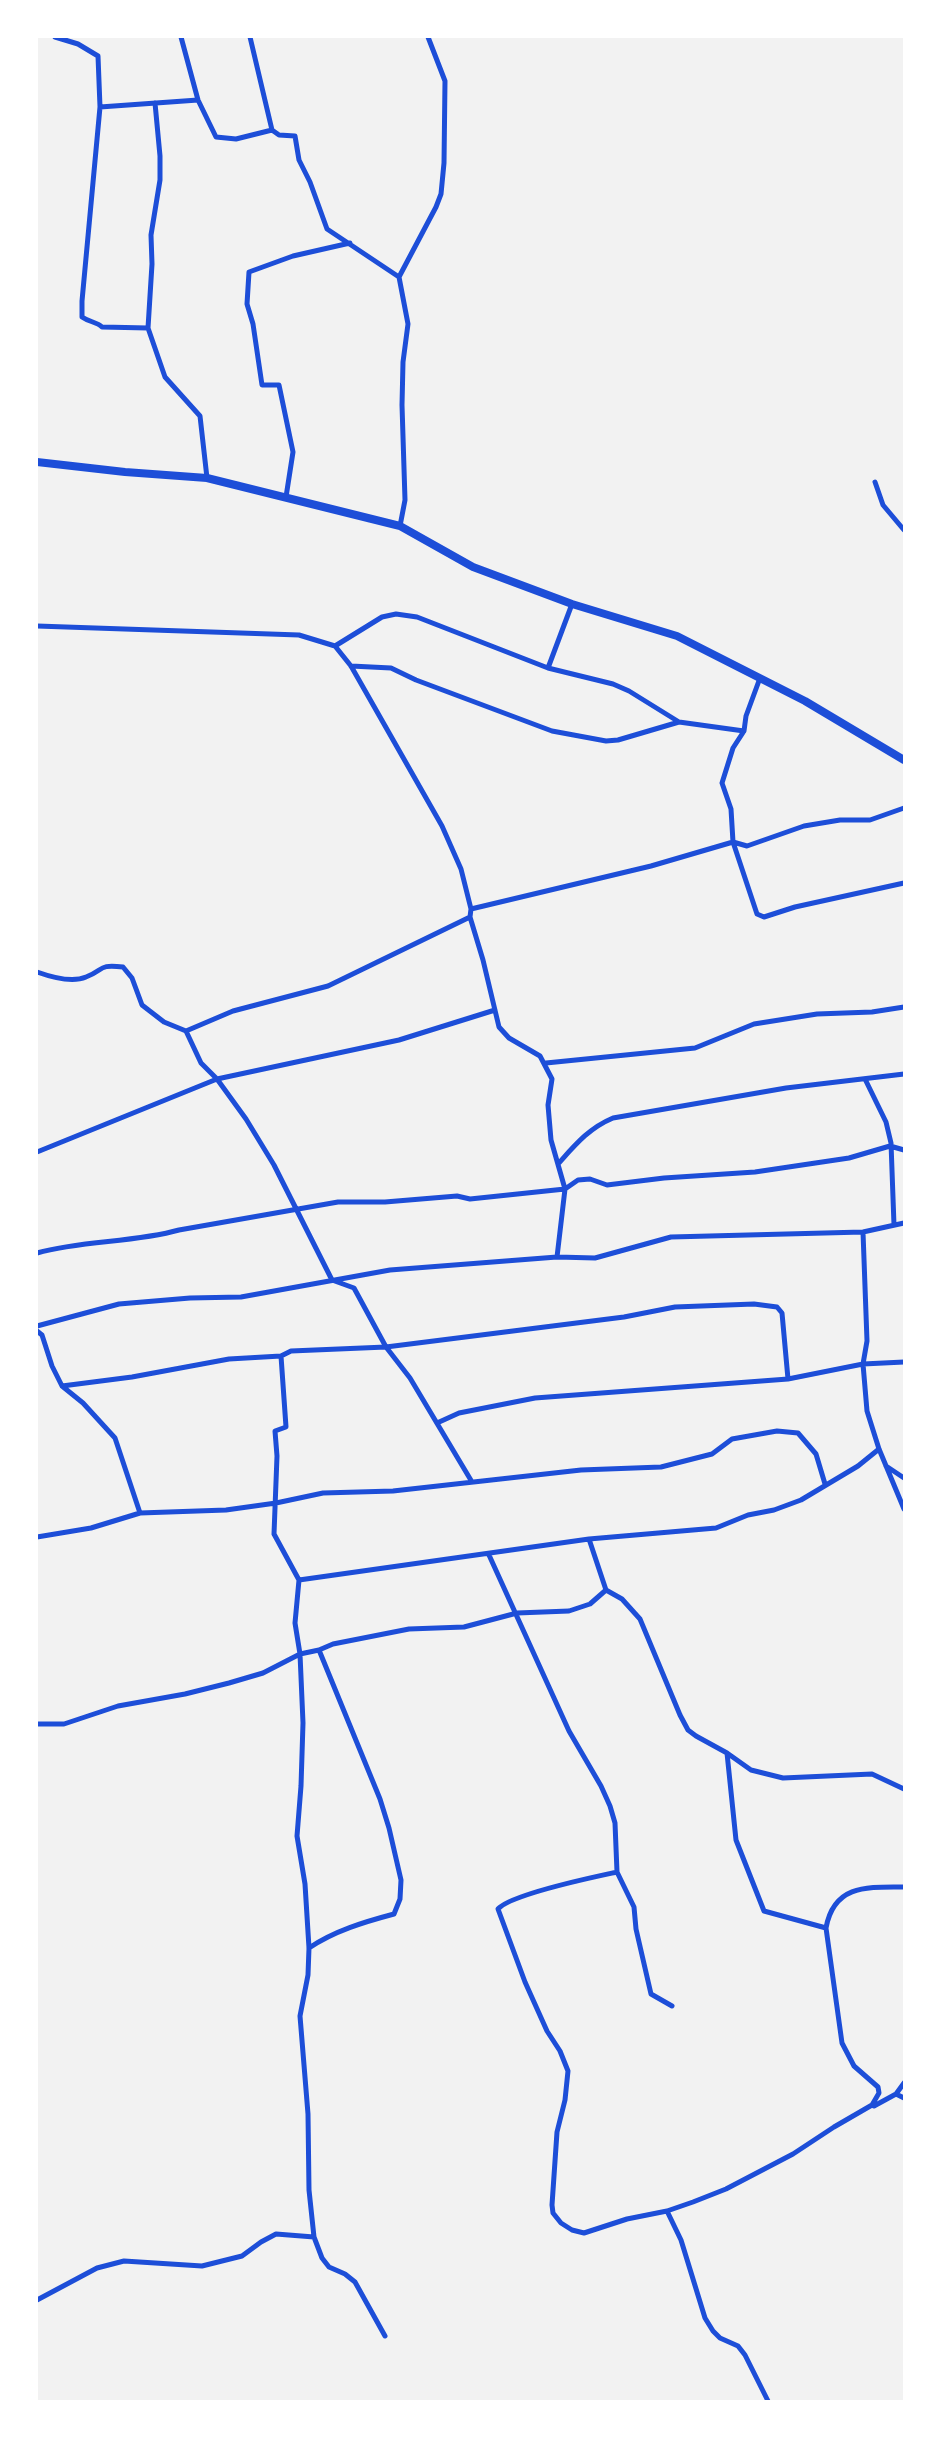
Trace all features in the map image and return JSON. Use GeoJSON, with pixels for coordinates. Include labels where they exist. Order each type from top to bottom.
{"type":"FeatureCollection","features":[{"type":"Feature","properties":{"kind":"main road"},"geometry":{"type":"LineString","coordinates":[[37,463],[207,478],[400,526],[473,567],[572,604],[677,636],[805,701],[904,760]]}},
{"type":"Feature","properties":{"kind":"street"},"geometry":{"type":"LineString","coordinates":[[55,37],[78,44],[98,56],[100,107],[82,317],[102,327],[148,328]]}},
{"type":"Feature","properties":{"kind":"street"},"geometry":{"type":"LineString","coordinates":[[180,37],[198,100],[216,137],[236,139],[272,130]]}},
{"type":"Feature","properties":{"kind":"street"},"geometry":{"type":"LineString","coordinates":[[250,37],[272,130],[279,135],[295,136],[299,160],[327,229],[399,277]]}},
{"type":"Feature","properties":{"kind":"street"},"geometry":{"type":"LineString","coordinates":[[400,526],[405,500],[402,405],[403,362],[408,324],[399,277],[436,207],[441,194],[444,163],[445,81],[428,37]]}},
{"type":"Feature","properties":{"kind":"street"},"geometry":{"type":"LineString","coordinates":[[100,107],[198,100]]}},
{"type":"Feature","properties":{"kind":"street"},"geometry":{"type":"LineString","coordinates":[[155,103],[160,180],[151,234],[148,328],[165,377],[200,416],[207,478]]}},
{"type":"Feature","properties":{"kind":"street"},"geometry":{"type":"LineString","coordinates":[[286,497],[293,452],[279,385],[262,385],[253,324],[247,304],[249,272],[293,256],[350,243]]}},
{"type":"Feature","properties":{"kind":"street"},"geometry":{"type":"LineString","coordinates":[[875,482],[883,505],[904,530]]}},
{"type":"Feature","properties":{"kind":"street"},"geometry":{"type":"LineString","coordinates":[[548,668],[572,604]]}},
{"type":"Feature","properties":{"kind":"street"},"geometry":{"type":"LineString","coordinates":[[335,646],[382,617],[396,614],[417,617],[548,668],[621,688],[679,722],[744,731]]}},
{"type":"Feature","properties":{"kind":"street"},"geometry":{"type":"LineString","coordinates":[[37,626],[299,635],[335,646],[351,666],[442,826],[461,869],[471,909],[470,917],[499,1027],[509,1038],[540,1056],[552,1079],[548,1105],[551,1140],[565,1189],[557,1257]]}},
{"type":"Feature","properties":{"kind":"street"},"geometry":{"type":"LineString","coordinates":[[351,666],[391,668],[552,731],[606,741],[679,722]]}},
{"type":"Feature","properties":{"kind":"street"},"geometry":{"type":"LineString","coordinates":[[760,678],[746,716],[744,731],[733,748],[722,783],[731,809],[733,842],[757,914],[764,917],[795,906],[904,883]]}},
{"type":"Feature","properties":{"kind":"street"},"geometry":{"type":"LineString","coordinates":[[471,909],[651,866],[733,842],[747,846],[804,826],[840,820],[870,820],[904,808]]}},
{"type":"Feature","properties":{"kind":"street"},"geometry":{"type":"LineString","coordinates":[[186,1031],[233,1011],[328,986],[470,917]]}},
{"type":"Feature","properties":{"kind":"street"},"geometry":{"type":"LineString","coordinates":[[37,972],[66,979],[86,977],[107,965],[123,967],[132,978],[142,1005],[164,1022],[186,1031],[201,1063],[217,1079],[246,1119],[274,1165],[332,1280],[354,1289],[386,1347],[410,1378],[472,1482]]}},
{"type":"Feature","properties":{"kind":"street"},"geometry":{"type":"LineString","coordinates":[[546,1063],[695,1048],[754,1024],[817,1014],[872,1012],[904,1007]]}},
{"type":"Feature","properties":{"kind":"street"},"geometry":{"type":"LineString","coordinates":[[37,1152],[217,1079],[398,1040],[495,1010]]}},
{"type":"Feature","properties":{"kind":"street"},"geometry":{"type":"LineString","coordinates":[[558,1164],[582,1136],[613,1118],[786,1088],[904,1074]]}},
{"type":"Feature","properties":{"kind":"street"},"geometry":{"type":"LineString","coordinates":[[865,1079],[886,1122],[890,1146],[894,1225]]}},
{"type":"Feature","properties":{"kind":"street"},"geometry":{"type":"LineString","coordinates":[[37,1253],[64,1246],[156,1237],[179,1230],[338,1202],[385,1202],[457,1196],[470,1199],[565,1189],[578,1180],[590,1179],[607,1185],[768,1170],[849,1158],[890,1146],[904,1150]]}},
{"type":"Feature","properties":{"kind":"street"},"geometry":{"type":"LineString","coordinates":[[141,1513],[115,1438],[83,1403],[62,1386],[42,1335],[37,1329],[119,1304],[241,1297],[390,1270],[557,1257],[595,1258],[671,1237],[863,1232],[904,1223]]}},
{"type":"Feature","properties":{"kind":"street"},"geometry":{"type":"LineString","coordinates":[[863,1232],[867,1341],[863,1364],[867,1411],[878,1449],[904,1509]]}},
{"type":"Feature","properties":{"kind":"street"},"geometry":{"type":"LineString","coordinates":[[62,1386],[132,1377],[229,1359],[281,1356],[291,1351],[386,1347],[624,1317],[675,1307],[754,1304],[777,1307],[782,1313],[788,1379]]}},
{"type":"Feature","properties":{"kind":"street"},"geometry":{"type":"LineString","coordinates":[[281,1356],[286,1427],[275,1431],[274,1534],[299,1580],[295,1623],[300,1654],[303,1723],[296,1836],[305,1884],[309,1948],[308,1975],[300,2016],[308,2114],[309,2190],[314,2237],[322,2258],[330,2267],[345,2274],[359,2289],[385,2336]]}},
{"type":"Feature","properties":{"kind":"street"},"geometry":{"type":"LineString","coordinates":[[437,1423],[459,1413],[536,1398],[788,1379],[863,1364],[904,1362]]}},
{"type":"Feature","properties":{"kind":"street"},"geometry":{"type":"LineString","coordinates":[[37,1536],[91,1528],[141,1513],[226,1510],[323,1493],[393,1491],[581,1470],[661,1467],[712,1454],[732,1439],[777,1431],[798,1433],[816,1454],[825,1484]]}},
{"type":"Feature","properties":{"kind":"street"},"geometry":{"type":"LineString","coordinates":[[299,1580],[589,1539],[716,1528],[748,1515],[774,1510],[802,1500],[858,1466],[878,1449]]}},
{"type":"Feature","properties":{"kind":"street"},"geometry":{"type":"LineString","coordinates":[[886,1466],[904,1478]]}},
{"type":"Feature","properties":{"kind":"street"},"geometry":{"type":"LineString","coordinates":[[589,1539],[606,1590],[622,1599],[640,1619],[688,1730],[696,1737],[727,1753],[751,1770],[783,1778],[872,1774],[904,1789]]}},
{"type":"Feature","properties":{"kind":"street"},"geometry":{"type":"LineString","coordinates":[[489,1555],[569,1731],[610,1806],[615,1823],[617,1872],[634,1907],[636,1929],[651,1994],[672,2006]]}},
{"type":"Feature","properties":{"kind":"street"},"geometry":{"type":"LineString","coordinates":[[37,1724],[64,1724],[118,1706],[186,1694],[263,1674],[300,1654],[333,1644],[409,1629],[464,1627],[517,1613],[569,1611],[590,1604],[606,1590]]}},
{"type":"Feature","properties":{"kind":"street"},"geometry":{"type":"LineString","coordinates":[[309,1948],[323,1939],[366,1921],[394,1914],[400,1899],[401,1881],[380,1799],[319,1650]]}},
{"type":"Feature","properties":{"kind":"street"},"geometry":{"type":"LineString","coordinates":[[727,1753],[736,1840],[764,1910],[826,1928]]}},
{"type":"Feature","properties":{"kind":"street"},"geometry":{"type":"LineString","coordinates":[[617,1872],[562,1884],[507,1902],[500,1906],[498,1913],[536,2007],[568,2071],[565,2100],[557,2132],[552,2204],[553,2213],[561,2222],[572,2230],[584,2233],[627,2219],[667,2211],[726,2189],[793,2154],[872,2105],[879,2093],[878,2087],[854,2066],[842,2043],[826,1928],[828,1915],[837,1901],[848,1893],[861,1888],[904,1888]]}},
{"type":"Feature","properties":{"kind":"street"},"geometry":{"type":"LineString","coordinates":[[834,2127],[896,2094],[904,2084]]}},
{"type":"Feature","properties":{"kind":"street"},"geometry":{"type":"LineString","coordinates":[[896,2094],[904,2098]]}},
{"type":"Feature","properties":{"kind":"street"},"geometry":{"type":"LineString","coordinates":[[667,2211],[681,2239],[705,2318],[712,2331],[738,2346],[745,2355],[768,2401]]}},
{"type":"Feature","properties":{"kind":"street"},"geometry":{"type":"LineString","coordinates":[[37,2301],[97,2268],[115,2263],[124,2261],[202,2266],[242,2256],[276,2234],[314,2237]]}}]}
